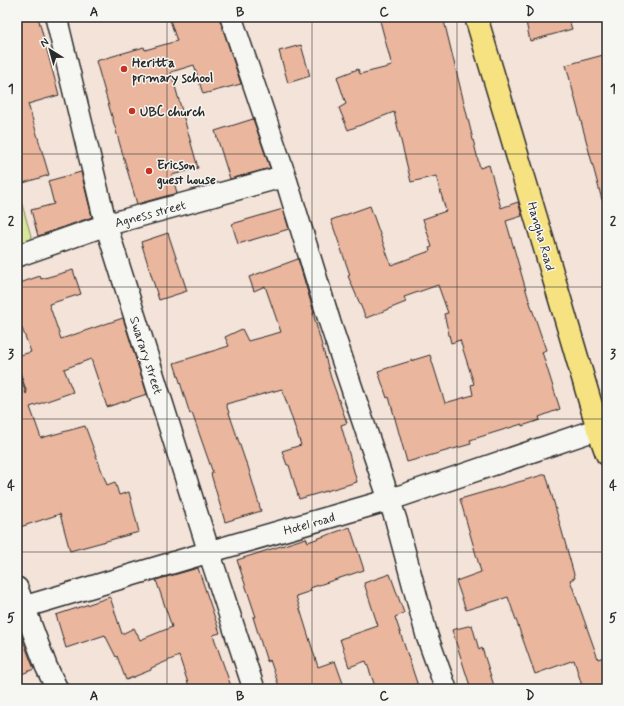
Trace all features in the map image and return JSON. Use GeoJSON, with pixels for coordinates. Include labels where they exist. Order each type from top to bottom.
{"type":"FeatureCollection","features":[{"type":"Feature","properties":{"kind":"highway","name":"Hangha Road"},"geometry":{"type":"LineString","coordinates":[[476,17],[540,228],[598,429],[607,454]]}},
{"type":"Feature","properties":{"kind":"street","name":"Swarary street"},"geometry":{"type":"LineString","coordinates":[[56,17],[106,225],[209,552],[254,689]]}},
{"type":"Feature","properties":{"kind":"street"},"geometry":{"type":"LineString","coordinates":[[231,17],[285,176],[330,323],[396,520],[428,636],[446,689]]}},
{"type":"Feature","properties":{"kind":"street","name":"Agness street"},"geometry":{"type":"LineString","coordinates":[[17,256],[106,225],[285,176]]}},
{"type":"Feature","properties":{"kind":"street","name":"Hotel road"},"geometry":{"type":"LineString","coordinates":[[20,601],[209,552],[389,500],[598,429]]}},
{"type":"Feature","properties":{"kind":"street"},"geometry":{"type":"LineString","coordinates":[[20,601],[46,666],[57,689]]}},
{"type":"Feature","properties":{"kind":"green space"},"geometry":{"type":"Polygon","coordinates":[[[17,187],[35,250],[17,255],[17,187]]]}},
{"type":"Feature","properties":{"kind":"building"},"geometry":{"type":"Polygon","coordinates":[[[17,17],[38,17],[59,95],[28,104],[49,175],[20,184],[17,174],[17,17]]]}},
{"type":"Feature","properties":{"kind":"building"},"geometry":{"type":"Polygon","coordinates":[[[169,17],[219,17],[241,84],[203,94],[194,65],[171,72],[198,168],[172,175],[177,193],[137,204],[96,61],[144,47],[145,50],[177,41],[169,17]]]}},
{"type":"Feature","properties":{"kind":"building"},"geometry":{"type":"Polygon","coordinates":[[[379,17],[443,17],[480,168],[489,165],[501,208],[518,202],[522,216],[506,221],[528,297],[546,350],[542,352],[560,409],[539,417],[540,420],[470,440],[471,444],[407,462],[389,397],[387,398],[378,371],[430,355],[445,403],[473,395],[471,385],[474,384],[460,340],[451,343],[444,314],[448,313],[438,285],[404,297],[406,302],[366,318],[348,276],[350,275],[331,220],[370,206],[391,265],[430,251],[429,248],[432,247],[423,219],[446,211],[436,176],[411,182],[394,112],[348,130],[339,108],[346,104],[337,77],[358,69],[360,74],[392,66],[379,17]]]}},
{"type":"Feature","properties":{"kind":"building"},"geometry":{"type":"Polygon","coordinates":[[[525,17],[568,17],[572,29],[530,41],[525,17]]]}},
{"type":"Feature","properties":{"kind":"building"},"geometry":{"type":"Polygon","coordinates":[[[301,45],[310,76],[288,83],[279,51],[301,45]]]}},
{"type":"Feature","properties":{"kind":"building"},"geometry":{"type":"Polygon","coordinates":[[[607,54],[607,200],[602,200],[566,65],[607,54]]]}},
{"type":"Feature","properties":{"kind":"building"},"geometry":{"type":"Polygon","coordinates":[[[253,119],[270,168],[230,179],[215,131],[253,119]]]}},
{"type":"Feature","properties":{"kind":"building"},"geometry":{"type":"Polygon","coordinates":[[[81,172],[92,217],[38,236],[31,210],[54,204],[48,181],[81,172]]]}},
{"type":"Feature","properties":{"kind":"building"},"geometry":{"type":"Polygon","coordinates":[[[283,209],[289,229],[238,244],[232,224],[283,209]]]}},
{"type":"Feature","properties":{"kind":"building"},"geometry":{"type":"Polygon","coordinates":[[[168,233],[187,291],[159,300],[141,242],[168,233]]]}},
{"type":"Feature","properties":{"kind":"building"},"geometry":{"type":"Polygon","coordinates":[[[298,259],[331,378],[347,423],[341,425],[357,482],[299,499],[289,465],[287,465],[282,451],[301,445],[282,389],[226,404],[247,463],[261,511],[225,522],[211,474],[213,473],[192,413],[190,414],[174,363],[229,346],[225,337],[242,329],[248,341],[281,332],[265,286],[254,291],[249,277],[298,259]]]}},
{"type":"Feature","properties":{"kind":"building"},"geometry":{"type":"Polygon","coordinates":[[[73,270],[81,294],[49,304],[61,339],[123,318],[147,394],[107,407],[91,359],[64,369],[73,392],[30,407],[41,438],[85,426],[107,485],[115,482],[119,495],[129,492],[139,532],[70,551],[60,514],[17,528],[17,375],[20,375],[26,394],[27,393],[17,363],[17,356],[31,352],[20,323],[17,324],[17,284],[40,276],[41,279],[73,270]]]}},
{"type":"Feature","properties":{"kind":"building"},"geometry":{"type":"Polygon","coordinates":[[[546,474],[575,578],[570,580],[598,659],[607,656],[607,689],[583,689],[574,660],[535,674],[508,597],[466,610],[456,581],[481,572],[460,499],[546,474]]]}},
{"type":"Feature","properties":{"kind":"building"},"geometry":{"type":"Polygon","coordinates":[[[350,527],[364,570],[310,588],[311,591],[296,596],[318,667],[335,661],[345,689],[280,689],[270,660],[267,662],[253,617],[256,617],[237,560],[306,538],[308,542],[350,527]]]}},
{"type":"Feature","properties":{"kind":"building"},"geometry":{"type":"Polygon","coordinates":[[[198,568],[220,633],[213,635],[232,689],[190,689],[179,656],[151,668],[151,670],[126,680],[117,656],[116,657],[105,635],[66,648],[56,615],[110,597],[122,634],[134,628],[140,640],[172,627],[156,580],[198,568]]]}},
{"type":"Feature","properties":{"kind":"building"},"geometry":{"type":"Polygon","coordinates":[[[390,574],[404,613],[395,617],[419,689],[376,689],[366,661],[349,667],[340,639],[378,626],[364,583],[390,574]]]}},
{"type":"Feature","properties":{"kind":"building"},"geometry":{"type":"Polygon","coordinates":[[[17,625],[34,669],[17,676],[17,625]]]}},
{"type":"Feature","properties":{"kind":"building"},"geometry":{"type":"Polygon","coordinates":[[[472,625],[479,650],[482,648],[495,689],[471,689],[452,630],[472,625]]]}},
{"type":"Feature","properties":{"kind":"place","name":"Heritta primary school"},"geometry":{"type":"Point","coordinates":[124,69]}},
{"type":"Feature","properties":{"kind":"place","name":"UBC church"},"geometry":{"type":"Point","coordinates":[132,111]}},
{"type":"Feature","properties":{"kind":"place","name":"Ericson guest house"},"geometry":{"type":"Point","coordinates":[149,171]}}]}
